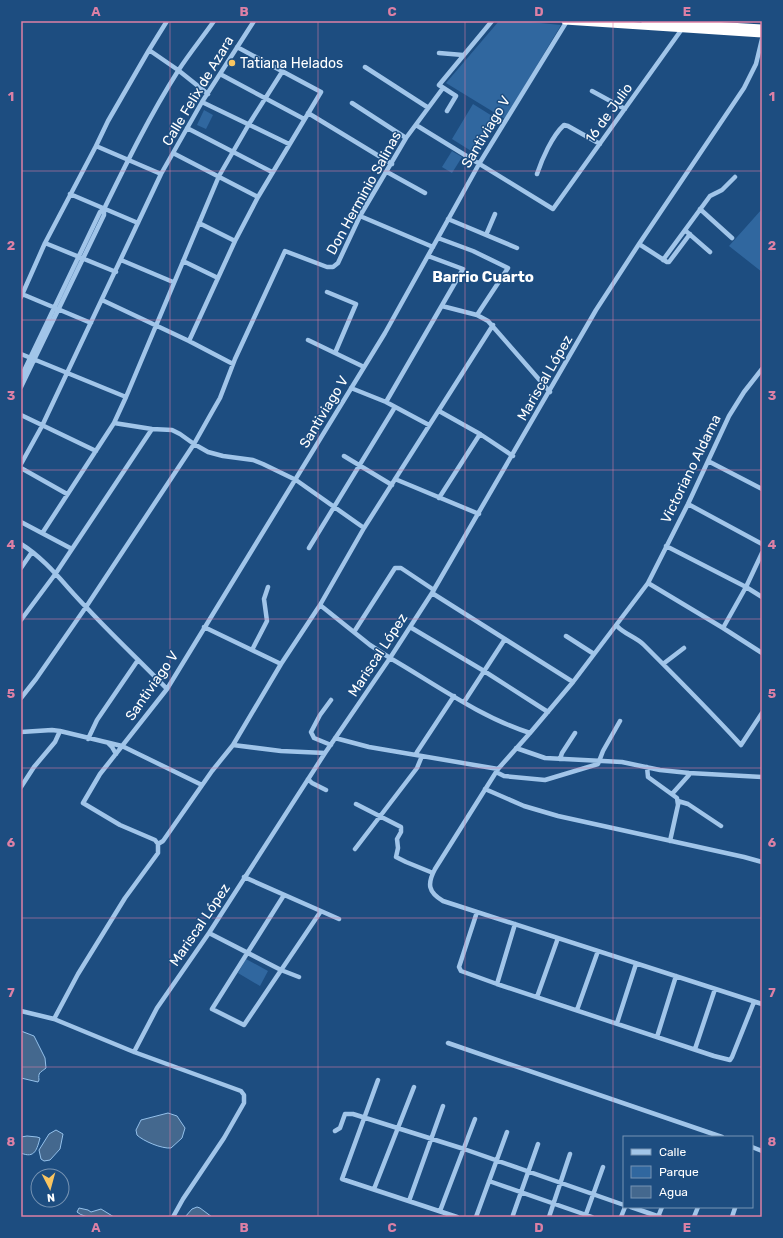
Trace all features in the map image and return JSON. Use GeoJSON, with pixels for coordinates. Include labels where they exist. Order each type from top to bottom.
{"type":"FeatureCollection","features":[{"type":"Feature","properties":{"kind":"highway"},"geometry":{"type":"LineString","coordinates":[[566,21],[762,34]]}},
{"type":"Feature","properties":{"kind":"highway"},"geometry":{"type":"LineString","coordinates":[[645,21],[762,28]]}},
{"type":"Feature","properties":{"kind":"street"},"geometry":{"type":"LineString","coordinates":[[91,323],[22,295],[45,243],[108,121],[148,50],[167,21]]}},
{"type":"Feature","properties":{"kind":"street"},"geometry":{"type":"LineString","coordinates":[[21,387],[32,359],[81,258],[100,212],[104,208],[145,127],[178,70],[214,21]]}},
{"type":"Feature","properties":{"kind":"street","name":"Calle Felix de Azara"},"geometry":{"type":"LineString","coordinates":[[21,464],[42,426],[161,174],[202,102],[254,21]]}},
{"type":"Feature","properties":{"kind":"street"},"geometry":{"type":"LineString","coordinates":[[447,111],[456,96],[439,85],[492,21]]}},
{"type":"Feature","properties":{"kind":"street","name":"Santiviago V"},"geometry":{"type":"LineString","coordinates":[[158,844],[155,840],[120,825],[83,803],[100,774],[167,689],[385,333],[479,164],[566,21]]}},
{"type":"Feature","properties":{"kind":"street","name":"16 de Julio"},"geometry":{"type":"LineString","coordinates":[[479,164],[553,209],[682,29]]}},
{"type":"Feature","properties":{"kind":"street","name":"Mariscal López"},"geometry":{"type":"LineString","coordinates":[[134,1052],[157,1008],[209,933],[308,779],[433,592],[550,392],[596,310],[744,88],[756,64],[762,39]]}},
{"type":"Feature","properties":{"kind":"street"},"geometry":{"type":"LineString","coordinates":[[189,341],[235,242],[258,197],[321,92],[237,47]]}},
{"type":"Feature","properties":{"kind":"street"},"geometry":{"type":"LineString","coordinates":[[148,50],[178,70],[208,94]]}},
{"type":"Feature","properties":{"kind":"street"},"geometry":{"type":"LineString","coordinates":[[439,53],[463,55]]}},
{"type":"Feature","properties":{"kind":"street"},"geometry":{"type":"LineString","coordinates":[[365,67],[427,107]]}},
{"type":"Feature","properties":{"kind":"street"},"geometry":{"type":"LineString","coordinates":[[43,532],[114,423],[219,176],[249,124],[282,72]]}},
{"type":"Feature","properties":{"kind":"street"},"geometry":{"type":"LineString","coordinates":[[220,74],[304,119]]}},
{"type":"Feature","properties":{"kind":"street","name":"Don Herminio Salinas"},"geometry":{"type":"LineString","coordinates":[[233,364],[285,251],[327,267],[333,267],[341,259],[342,253],[360,216],[406,138],[427,107],[443,88]]}},
{"type":"Feature","properties":{"kind":"street"},"geometry":{"type":"LineString","coordinates":[[592,91],[625,109]]}},
{"type":"Feature","properties":{"kind":"street"},"geometry":{"type":"LineString","coordinates":[[202,102],[289,144]]}},
{"type":"Feature","properties":{"kind":"street"},"geometry":{"type":"LineString","coordinates":[[352,103],[406,138]]}},
{"type":"Feature","properties":{"kind":"street"},"geometry":{"type":"LineString","coordinates":[[308,113],[392,164]]}},
{"type":"Feature","properties":{"kind":"street"},"geometry":{"type":"LineString","coordinates":[[416,125],[479,164]]}},
{"type":"Feature","properties":{"kind":"street"},"geometry":{"type":"LineString","coordinates":[[537,174],[547,151],[560,129],[564,126],[568,126],[600,144]]}},
{"type":"Feature","properties":{"kind":"street"},"geometry":{"type":"LineString","coordinates":[[187,128],[272,172]]}},
{"type":"Feature","properties":{"kind":"street"},"geometry":{"type":"LineString","coordinates":[[96,146],[161,174]]}},
{"type":"Feature","properties":{"kind":"street"},"geometry":{"type":"LineString","coordinates":[[173,153],[258,197]]}},
{"type":"Feature","properties":{"kind":"street"},"geometry":{"type":"LineString","coordinates":[[386,172],[425,192]]}},
{"type":"Feature","properties":{"kind":"street"},"geometry":{"type":"LineString","coordinates":[[663,260],[710,196],[722,190],[735,177]]}},
{"type":"Feature","properties":{"kind":"street"},"geometry":{"type":"LineString","coordinates":[[70,194],[138,223]]}},
{"type":"Feature","properties":{"kind":"street"},"geometry":{"type":"LineString","coordinates":[[700,209],[732,238]]}},
{"type":"Feature","properties":{"kind":"street"},"geometry":{"type":"LineString","coordinates":[[486,235],[496,214]]}},
{"type":"Feature","properties":{"kind":"street"},"geometry":{"type":"LineString","coordinates":[[360,216],[433,248]]}},
{"type":"Feature","properties":{"kind":"street"},"geometry":{"type":"LineString","coordinates":[[448,218],[517,248]]}},
{"type":"Feature","properties":{"kind":"street"},"geometry":{"type":"LineString","coordinates":[[199,223],[235,242]]}},
{"type":"Feature","properties":{"kind":"street"},"geometry":{"type":"LineString","coordinates":[[684,230],[710,252]]}},
{"type":"Feature","properties":{"kind":"street"},"geometry":{"type":"LineString","coordinates":[[639,244],[663,260],[669,262],[690,234]]}},
{"type":"Feature","properties":{"kind":"street"},"geometry":{"type":"LineString","coordinates":[[438,238],[474,251],[508,268],[477,315]]}},
{"type":"Feature","properties":{"kind":"street"},"geometry":{"type":"LineString","coordinates":[[45,243],[116,272]]}},
{"type":"Feature","properties":{"kind":"street"},"geometry":{"type":"LineString","coordinates":[[386,402],[463,269],[428,256]]}},
{"type":"Feature","properties":{"kind":"street"},"geometry":{"type":"LineString","coordinates":[[121,260],[174,282]]}},
{"type":"Feature","properties":{"kind":"street"},"geometry":{"type":"LineString","coordinates":[[183,261],[218,278]]}},
{"type":"Feature","properties":{"kind":"street"},"geometry":{"type":"LineString","coordinates":[[327,292],[356,304],[335,353]]}},
{"type":"Feature","properties":{"kind":"street"},"geometry":{"type":"LineString","coordinates":[[21,698],[86,607],[194,444],[220,398],[233,364],[189,341],[102,300]]}},
{"type":"Feature","properties":{"kind":"street"},"geometry":{"type":"LineString","coordinates":[[442,306],[477,315],[488,320],[550,392]]}},
{"type":"Feature","properties":{"kind":"street"},"geometry":{"type":"LineString","coordinates":[[54,1019],[78,974],[121,904],[158,853],[158,844],[163,841],[233,745],[281,664],[320,605],[364,528],[493,325]]}},
{"type":"Feature","properties":{"kind":"street"},"geometry":{"type":"LineString","coordinates":[[308,340],[364,367]]}},
{"type":"Feature","properties":{"kind":"street"},"geometry":{"type":"LineString","coordinates":[[21,354],[126,397]]}},
{"type":"Feature","properties":{"kind":"street"},"geometry":{"type":"LineString","coordinates":[[21,377],[32,359]]}},
{"type":"Feature","properties":{"kind":"street","name":"Victoriano Aldama"},"geometry":{"type":"LineString","coordinates":[[433,873],[497,770],[573,682],[648,584],[688,504],[729,416],[744,392],[762,369]]}},
{"type":"Feature","properties":{"kind":"street"},"geometry":{"type":"LineString","coordinates":[[351,388],[386,402],[429,425]]}},
{"type":"Feature","properties":{"kind":"street"},"geometry":{"type":"LineString","coordinates":[[309,548],[395,407]]}},
{"type":"Feature","properties":{"kind":"street"},"geometry":{"type":"LineString","coordinates":[[438,410],[480,434],[513,456]]}},
{"type":"Feature","properties":{"kind":"street"},"geometry":{"type":"LineString","coordinates":[[21,415],[96,451]]}},
{"type":"Feature","properties":{"kind":"street"},"geometry":{"type":"LineString","coordinates":[[114,423],[152,429],[172,430],[208,452],[253,460],[296,480],[335,506],[364,528]]}},
{"type":"Feature","properties":{"kind":"street"},"geometry":{"type":"LineString","coordinates":[[21,620],[56,573],[152,429]]}},
{"type":"Feature","properties":{"kind":"street"},"geometry":{"type":"LineString","coordinates":[[439,498],[480,434]]}},
{"type":"Feature","properties":{"kind":"street"},"geometry":{"type":"LineString","coordinates":[[344,456],[392,485]]}},
{"type":"Feature","properties":{"kind":"street"},"geometry":{"type":"LineString","coordinates":[[708,462],[762,489]]}},
{"type":"Feature","properties":{"kind":"street"},"geometry":{"type":"LineString","coordinates":[[21,468],[68,494]]}},
{"type":"Feature","properties":{"kind":"street"},"geometry":{"type":"LineString","coordinates":[[395,479],[479,514]]}},
{"type":"Feature","properties":{"kind":"street"},"geometry":{"type":"LineString","coordinates":[[688,504],[762,544]]}},
{"type":"Feature","properties":{"kind":"street"},"geometry":{"type":"LineString","coordinates":[[21,522],[43,532],[72,549]]}},
{"type":"Feature","properties":{"kind":"street"},"geometry":{"type":"LineString","coordinates":[[21,544],[56,573],[86,607],[167,689]]}},
{"type":"Feature","properties":{"kind":"street"},"geometry":{"type":"LineString","coordinates":[[666,546],[746,587],[762,597]]}},
{"type":"Feature","properties":{"kind":"street"},"geometry":{"type":"LineString","coordinates":[[21,568],[32,552]]}},
{"type":"Feature","properties":{"kind":"street"},"geometry":{"type":"LineString","coordinates":[[723,628],[746,587],[762,553]]}},
{"type":"Feature","properties":{"kind":"street"},"geometry":{"type":"LineString","coordinates":[[354,632],[395,568],[401,568],[433,592],[573,682]]}},
{"type":"Feature","properties":{"kind":"street"},"geometry":{"type":"LineString","coordinates":[[648,584],[762,653]]}},
{"type":"Feature","properties":{"kind":"street"},"geometry":{"type":"LineString","coordinates":[[252,650],[267,621],[264,599],[268,587]]}},
{"type":"Feature","properties":{"kind":"street"},"geometry":{"type":"LineString","coordinates":[[320,605],[390,658],[464,702],[510,726],[530,733]]}},
{"type":"Feature","properties":{"kind":"street"},"geometry":{"type":"LineString","coordinates":[[617,626],[642,643],[741,745],[762,713]]}},
{"type":"Feature","properties":{"kind":"street"},"geometry":{"type":"LineString","coordinates":[[204,627],[281,664]]}},
{"type":"Feature","properties":{"kind":"street"},"geometry":{"type":"LineString","coordinates":[[410,627],[484,670],[548,712]]}},
{"type":"Feature","properties":{"kind":"street"},"geometry":{"type":"LineString","coordinates":[[566,636],[594,654]]}},
{"type":"Feature","properties":{"kind":"street"},"geometry":{"type":"LineString","coordinates":[[464,702],[505,639]]}},
{"type":"Feature","properties":{"kind":"street"},"geometry":{"type":"LineString","coordinates":[[663,664],[684,648]]}},
{"type":"Feature","properties":{"kind":"street"},"geometry":{"type":"LineString","coordinates":[[88,739],[97,720],[138,660]]}},
{"type":"Feature","properties":{"kind":"street"},"geometry":{"type":"LineString","coordinates":[[355,849],[417,768],[419,755],[417,752],[454,696]]}},
{"type":"Feature","properties":{"kind":"street"},"geometry":{"type":"LineString","coordinates":[[331,700],[320,715],[312,732],[314,738],[331,745]]}},
{"type":"Feature","properties":{"kind":"street"},"geometry":{"type":"LineString","coordinates":[[335,738],[369,747],[497,770],[504,776],[545,780],[598,764],[603,751],[620,721]]}},
{"type":"Feature","properties":{"kind":"street"},"geometry":{"type":"LineString","coordinates":[[21,732],[52,730],[60,731],[122,746],[202,786]]}},
{"type":"Feature","properties":{"kind":"street"},"geometry":{"type":"LineString","coordinates":[[21,787],[34,767],[56,742],[60,731]]}},
{"type":"Feature","properties":{"kind":"street"},"geometry":{"type":"LineString","coordinates":[[560,759],[562,753],[575,733]]}},
{"type":"Feature","properties":{"kind":"street"},"geometry":{"type":"LineString","coordinates":[[108,743],[116,754]]}},
{"type":"Feature","properties":{"kind":"street"},"geometry":{"type":"LineString","coordinates":[[233,745],[281,751],[326,753]]}},
{"type":"Feature","properties":{"kind":"street"},"geometry":{"type":"LineString","coordinates":[[516,748],[545,758],[622,762],[689,773],[762,777]]}},
{"type":"Feature","properties":{"kind":"street"},"geometry":{"type":"LineString","coordinates":[[647,767],[648,777],[672,794],[678,801],[688,804],[721,826]]}},
{"type":"Feature","properties":{"kind":"street"},"geometry":{"type":"LineString","coordinates":[[672,794],[689,775],[689,773]]}},
{"type":"Feature","properties":{"kind":"street"},"geometry":{"type":"LineString","coordinates":[[308,779],[312,783],[326,790]]}},
{"type":"Feature","properties":{"kind":"street"},"geometry":{"type":"LineString","coordinates":[[485,789],[524,806],[558,816],[762,862]]}},
{"type":"Feature","properties":{"kind":"street"},"geometry":{"type":"LineString","coordinates":[[670,841],[678,801]]}},
{"type":"Feature","properties":{"kind":"street"},"geometry":{"type":"LineString","coordinates":[[356,804],[401,827],[401,832],[397,839],[397,858],[433,873],[430,887],[431,892],[443,901],[762,1004]]}},
{"type":"Feature","properties":{"kind":"street"},"geometry":{"type":"LineString","coordinates":[[244,877],[339,919]]}},
{"type":"Feature","properties":{"kind":"street"},"geometry":{"type":"LineString","coordinates":[[284,895],[212,1009],[244,1025],[321,911]]}},
{"type":"Feature","properties":{"kind":"street"},"geometry":{"type":"LineString","coordinates":[[477,912],[459,967],[461,971],[714,1056],[730,1060],[735,1052],[754,1002]]}},
{"type":"Feature","properties":{"kind":"street"},"geometry":{"type":"LineString","coordinates":[[496,984],[515,924]]}},
{"type":"Feature","properties":{"kind":"street"},"geometry":{"type":"LineString","coordinates":[[209,933],[299,977]]}},
{"type":"Feature","properties":{"kind":"street"},"geometry":{"type":"LineString","coordinates":[[537,997],[558,938]]}},
{"type":"Feature","properties":{"kind":"street"},"geometry":{"type":"LineString","coordinates":[[577,1010],[598,951]]}},
{"type":"Feature","properties":{"kind":"street"},"geometry":{"type":"LineString","coordinates":[[617,1023],[636,964]]}},
{"type":"Feature","properties":{"kind":"street"},"geometry":{"type":"LineString","coordinates":[[656,1037],[676,976]]}},
{"type":"Feature","properties":{"kind":"street"},"geometry":{"type":"LineString","coordinates":[[695,1049],[715,989]]}},
{"type":"Feature","properties":{"kind":"street"},"geometry":{"type":"LineString","coordinates":[[21,1011],[54,1019],[134,1052],[241,1091],[245,1098],[244,1103],[224,1138],[183,1199],[173,1217]]}},
{"type":"Feature","properties":{"kind":"street"},"geometry":{"type":"LineString","coordinates":[[448,1043],[719,1136]]}},
{"type":"Feature","properties":{"kind":"street"},"geometry":{"type":"LineString","coordinates":[[378,1080],[342,1179],[457,1217]]}},
{"type":"Feature","properties":{"kind":"street"},"geometry":{"type":"LineString","coordinates":[[374,1189],[414,1087]]}},
{"type":"Feature","properties":{"kind":"street"},"geometry":{"type":"LineString","coordinates":[[409,1201],[443,1106]]}},
{"type":"Feature","properties":{"kind":"street"},"geometry":{"type":"LineString","coordinates":[[335,1131],[340,1128],[346,1114],[364,1117],[464,1149],[623,1206]]}},
{"type":"Feature","properties":{"kind":"street"},"geometry":{"type":"LineString","coordinates":[[440,1211],[475,1119]]}},
{"type":"Feature","properties":{"kind":"street"},"geometry":{"type":"LineString","coordinates":[[476,1217],[507,1132]]}},
{"type":"Feature","properties":{"kind":"street"},"geometry":{"type":"LineString","coordinates":[[513,1215],[538,1144]]}},
{"type":"Feature","properties":{"kind":"street"},"geometry":{"type":"LineString","coordinates":[[549,1217],[570,1154]]}},
{"type":"Feature","properties":{"kind":"street"},"geometry":{"type":"LineString","coordinates":[[585,1216],[603,1167]]}},
{"type":"Feature","properties":{"kind":"street"},"geometry":{"type":"LineString","coordinates":[[489,1181],[585,1216],[592,1217]]}},
{"type":"Feature","properties":{"kind":"street"},"geometry":{"type":"LineString","coordinates":[[634,1208],[659,1217]]}},
{"type":"Feature","properties":{"kind":"street"},"geometry":{"type":"LineString","coordinates":[[732,1217],[735,1208]]}},
{"type":"Feature","properties":{"kind":"green space"},"geometry":{"type":"Polygon","coordinates":[[[499,21],[519,21],[561,25],[505,119],[446,83],[499,21]]]}},
{"type":"Feature","properties":{"kind":"green space"},"geometry":{"type":"Polygon","coordinates":[[[473,104],[497,119],[476,154],[452,139],[473,104]]]}},
{"type":"Feature","properties":{"kind":"green space"},"geometry":{"type":"Polygon","coordinates":[[[204,110],[213,115],[206,129],[197,125],[204,110]]]}},
{"type":"Feature","properties":{"kind":"green space"},"geometry":{"type":"Polygon","coordinates":[[[452,151],[462,157],[452,173],[442,167],[452,151]]]}},
{"type":"Feature","properties":{"kind":"green space"},"geometry":{"type":"Polygon","coordinates":[[[762,209],[762,272],[729,246],[762,209]]]}},
{"type":"Feature","properties":{"kind":"green space"},"geometry":{"type":"Polygon","coordinates":[[[246,959],[268,971],[260,986],[238,973],[246,959]]]}},
{"type":"Feature","properties":{"kind":"water"},"geometry":{"type":"Polygon","coordinates":[[[21,1031],[34,1036],[45,1058],[46,1068],[39,1074],[38,1082],[21,1078],[21,1031]]]}},
{"type":"Feature","properties":{"kind":"water"},"geometry":{"type":"Polygon","coordinates":[[[168,1113],[177,1116],[185,1128],[182,1138],[171,1148],[153,1144],[137,1135],[136,1130],[141,1120],[168,1113]]]}},
{"type":"Feature","properties":{"kind":"water"},"geometry":{"type":"Polygon","coordinates":[[[56,1130],[63,1134],[60,1149],[50,1160],[44,1161],[41,1159],[39,1150],[49,1134],[56,1130]]]}},
{"type":"Feature","properties":{"kind":"water"},"geometry":{"type":"Polygon","coordinates":[[[27,1136],[40,1138],[35,1152],[29,1155],[21,1153],[21,1137],[27,1136]]]}},
{"type":"Feature","properties":{"kind":"water"},"geometry":{"type":"Polygon","coordinates":[[[197,1207],[212,1217],[185,1217],[192,1209],[197,1207]]]}},
{"type":"Feature","properties":{"kind":"water"},"geometry":{"type":"Polygon","coordinates":[[[79,1208],[91,1212],[101,1209],[114,1217],[95,1218],[81,1215],[77,1212],[79,1208]]]}},
{"type":"Feature","properties":{"kind":"place","name":"Tatiana Helados"},"geometry":{"type":"Point","coordinates":[232,63]}},
{"type":"Feature","properties":{"kind":"district","name":"Barrio Cuarto"},"geometry":{"type":"Point","coordinates":[483,277]}}]}
